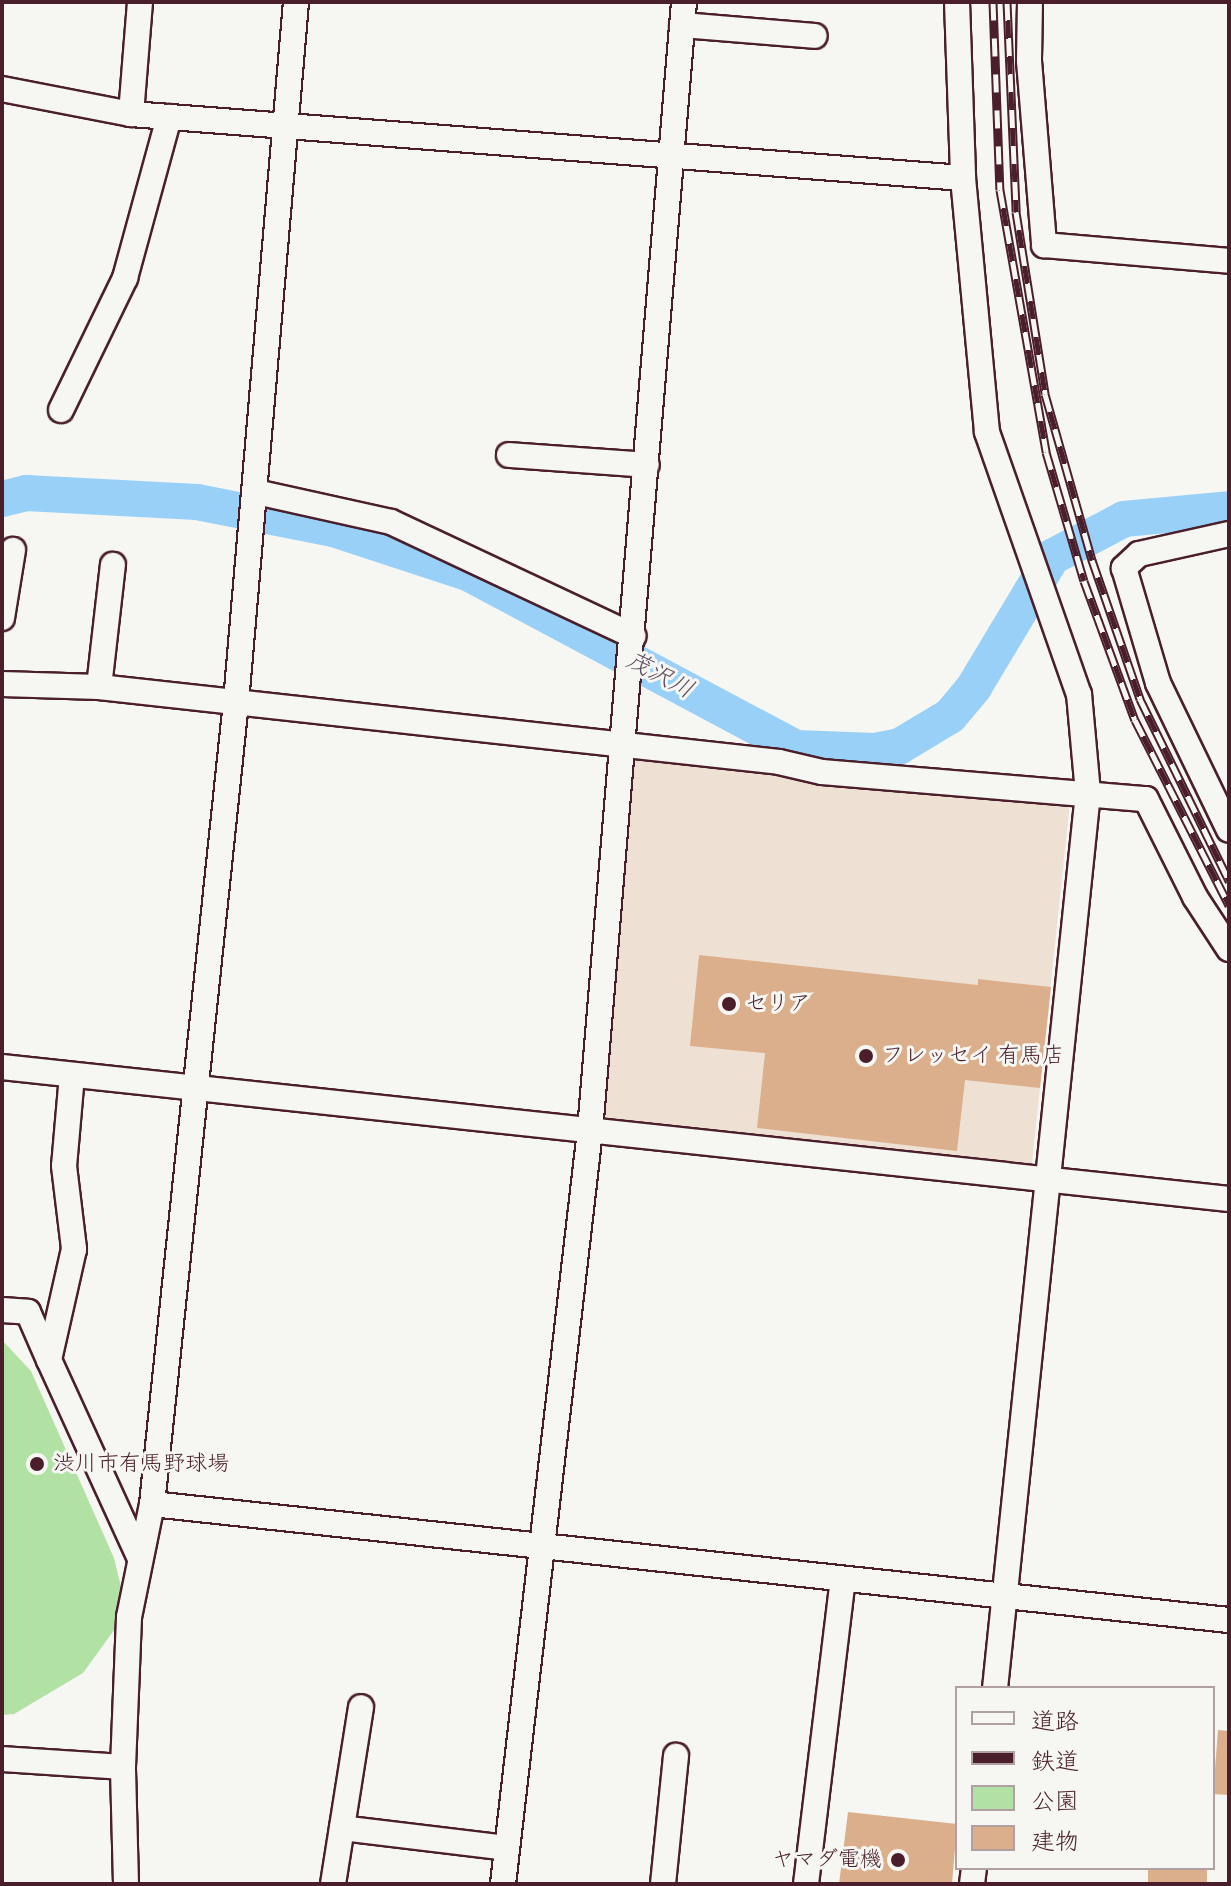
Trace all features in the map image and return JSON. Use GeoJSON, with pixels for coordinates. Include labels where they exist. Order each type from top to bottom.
{"type":"FeatureCollection","features":[{"type":"Feature","properties":{"kind":"street"},"geometry":{"type":"LineString","coordinates":[[131,114],[140,2]]}},
{"type":"Feature","properties":{"kind":"street"},"geometry":{"type":"LineString","coordinates":[[126,1884],[123,1767],[129,1617],[152,1504],[193,1088],[236,702],[296,2]]}},
{"type":"Feature","properties":{"kind":"street"},"geometry":{"type":"LineString","coordinates":[[957,2],[963,178],[987,432],[1025,543],[1051,605],[1079,694],[1088,793],[995,1686]]}},
{"type":"Feature","properties":{"kind":"street"},"geometry":{"type":"LineString","coordinates":[[1030,2],[1029,61],[1044,245],[1229,261]]}},
{"type":"Feature","properties":{"kind":"street"},"geometry":{"type":"LineString","coordinates":[[503,1884],[590,1131],[683,13],[815,36]]}},
{"type":"Feature","properties":{"kind":"street"},"geometry":{"type":"LineString","coordinates":[[2,89],[131,114],[963,178]]}},
{"type":"Feature","properties":{"kind":"street"},"geometry":{"type":"LineString","coordinates":[[61,410],[125,278],[169,117]]}},
{"type":"Feature","properties":{"kind":"street"},"geometry":{"type":"LineString","coordinates":[[509,455],[647,465]]}},
{"type":"Feature","properties":{"kind":"street"},"geometry":{"type":"LineString","coordinates":[[256,494],[391,522],[633,636]]}},
{"type":"Feature","properties":{"kind":"street"},"geometry":{"type":"LineString","coordinates":[[1229,534],[1139,554],[1124,568],[1158,683],[1229,830]]}},
{"type":"Feature","properties":{"kind":"street"},"geometry":{"type":"LineString","coordinates":[[2,618],[13,550]]}},
{"type":"Feature","properties":{"kind":"street"},"geometry":{"type":"LineString","coordinates":[[99,687],[113,565]]}},
{"type":"Feature","properties":{"kind":"street"},"geometry":{"type":"LineString","coordinates":[[2,684],[99,687],[624,744],[822,772],[1146,799],[1195,897],[1229,949]]}},
{"type":"Feature","properties":{"kind":"street"},"geometry":{"type":"LineString","coordinates":[[2,1067],[1229,1199]]}},
{"type":"Feature","properties":{"kind":"street"},"geometry":{"type":"LineString","coordinates":[[49,1360],[74,1249],[64,1166],[72,1075]]}},
{"type":"Feature","properties":{"kind":"street"},"geometry":{"type":"LineString","coordinates":[[2,1310],[28,1312],[140,1559]]}},
{"type":"Feature","properties":{"kind":"street"},"geometry":{"type":"LineString","coordinates":[[152,1504],[1229,1620]]}},
{"type":"Feature","properties":{"kind":"street"},"geometry":{"type":"LineString","coordinates":[[806,1884],[843,1579]]}},
{"type":"Feature","properties":{"kind":"street"},"geometry":{"type":"LineString","coordinates":[[333,1884],[361,1707]]}},
{"type":"Feature","properties":{"kind":"street"},"geometry":{"type":"LineString","coordinates":[[663,1884],[676,1756]]}},
{"type":"Feature","properties":{"kind":"street"},"geometry":{"type":"LineString","coordinates":[[2,1759],[123,1767]]}},
{"type":"Feature","properties":{"kind":"street"},"geometry":{"type":"LineString","coordinates":[[342,1828],[507,1848]]}},
{"type":"Feature","properties":{"kind":"shaded area"},"geometry":{"type":"Polygon","coordinates":[[[628,750],[1071,797],[1031,1171],[589,1125],[628,750]]]}},
{"type":"Feature","properties":{"kind":"green space","name":"渋川市有馬野球場"},"geometry":{"type":"Polygon","coordinates":[[[2,1340],[31,1371],[114,1558],[122,1591],[117,1626],[83,1673],[14,1714],[2,1715],[2,1340]]]}},
{"type":"Feature","properties":{"kind":"building","name":"フレッセイ 有馬店"},"geometry":{"type":"Polygon","coordinates":[[[699,955],[978,985],[978,979],[1051,987],[1040,1088],[965,1080],[957,1151],[757,1128],[765,1053],[690,1046],[699,955]]]}},
{"type":"Feature","properties":{"kind":"building"},"geometry":{"type":"Polygon","coordinates":[[[1218,1730],[1229,1731],[1229,1795],[1215,1794],[1218,1730]]]}},
{"type":"Feature","properties":{"kind":"building","name":"ヤマダ電機"},"geometry":{"type":"Polygon","coordinates":[[[848,1812],[955,1824],[952,1884],[839,1884],[848,1812]]]}},
{"type":"Feature","properties":{"kind":"building"},"geometry":{"type":"Polygon","coordinates":[[[1148,1870],[1207,1870],[1207,1884],[1148,1884],[1148,1870]]]}},
{"type":"Feature","properties":{"kind":"waterway","name":"茂沢川"},"geometry":{"type":"LineString","coordinates":[[2,499],[26,493],[197,502],[333,529],[468,573],[796,748],[875,751],[900,746],[950,716],[974,687],[1052,557],[1124,519],[1229,509]]}},
{"type":"Feature","properties":{"kind":"railway"},"geometry":{"type":"LineString","coordinates":[[993,2],[1000,190],[1046,452],[1084,581],[1135,720],[1229,905]]}},
{"type":"Feature","properties":{"kind":"railway"},"geometry":{"type":"LineString","coordinates":[[1007,2],[1016,212],[1045,394],[1092,560],[1140,699],[1229,881]]}},
{"type":"Feature","properties":{"kind":"place","name":"セリア"},"geometry":{"type":"Point","coordinates":[729,1004]}},
{"type":"Feature","properties":{"kind":"place","name":"フレッセイ 有馬店"},"geometry":{"type":"Point","coordinates":[866,1056]}},
{"type":"Feature","properties":{"kind":"place","name":"渋川市有馬野球場"},"geometry":{"type":"Point","coordinates":[37,1464]}},
{"type":"Feature","properties":{"kind":"place","name":"ヤマダ電機"},"geometry":{"type":"Point","coordinates":[898,1860]}}]}
